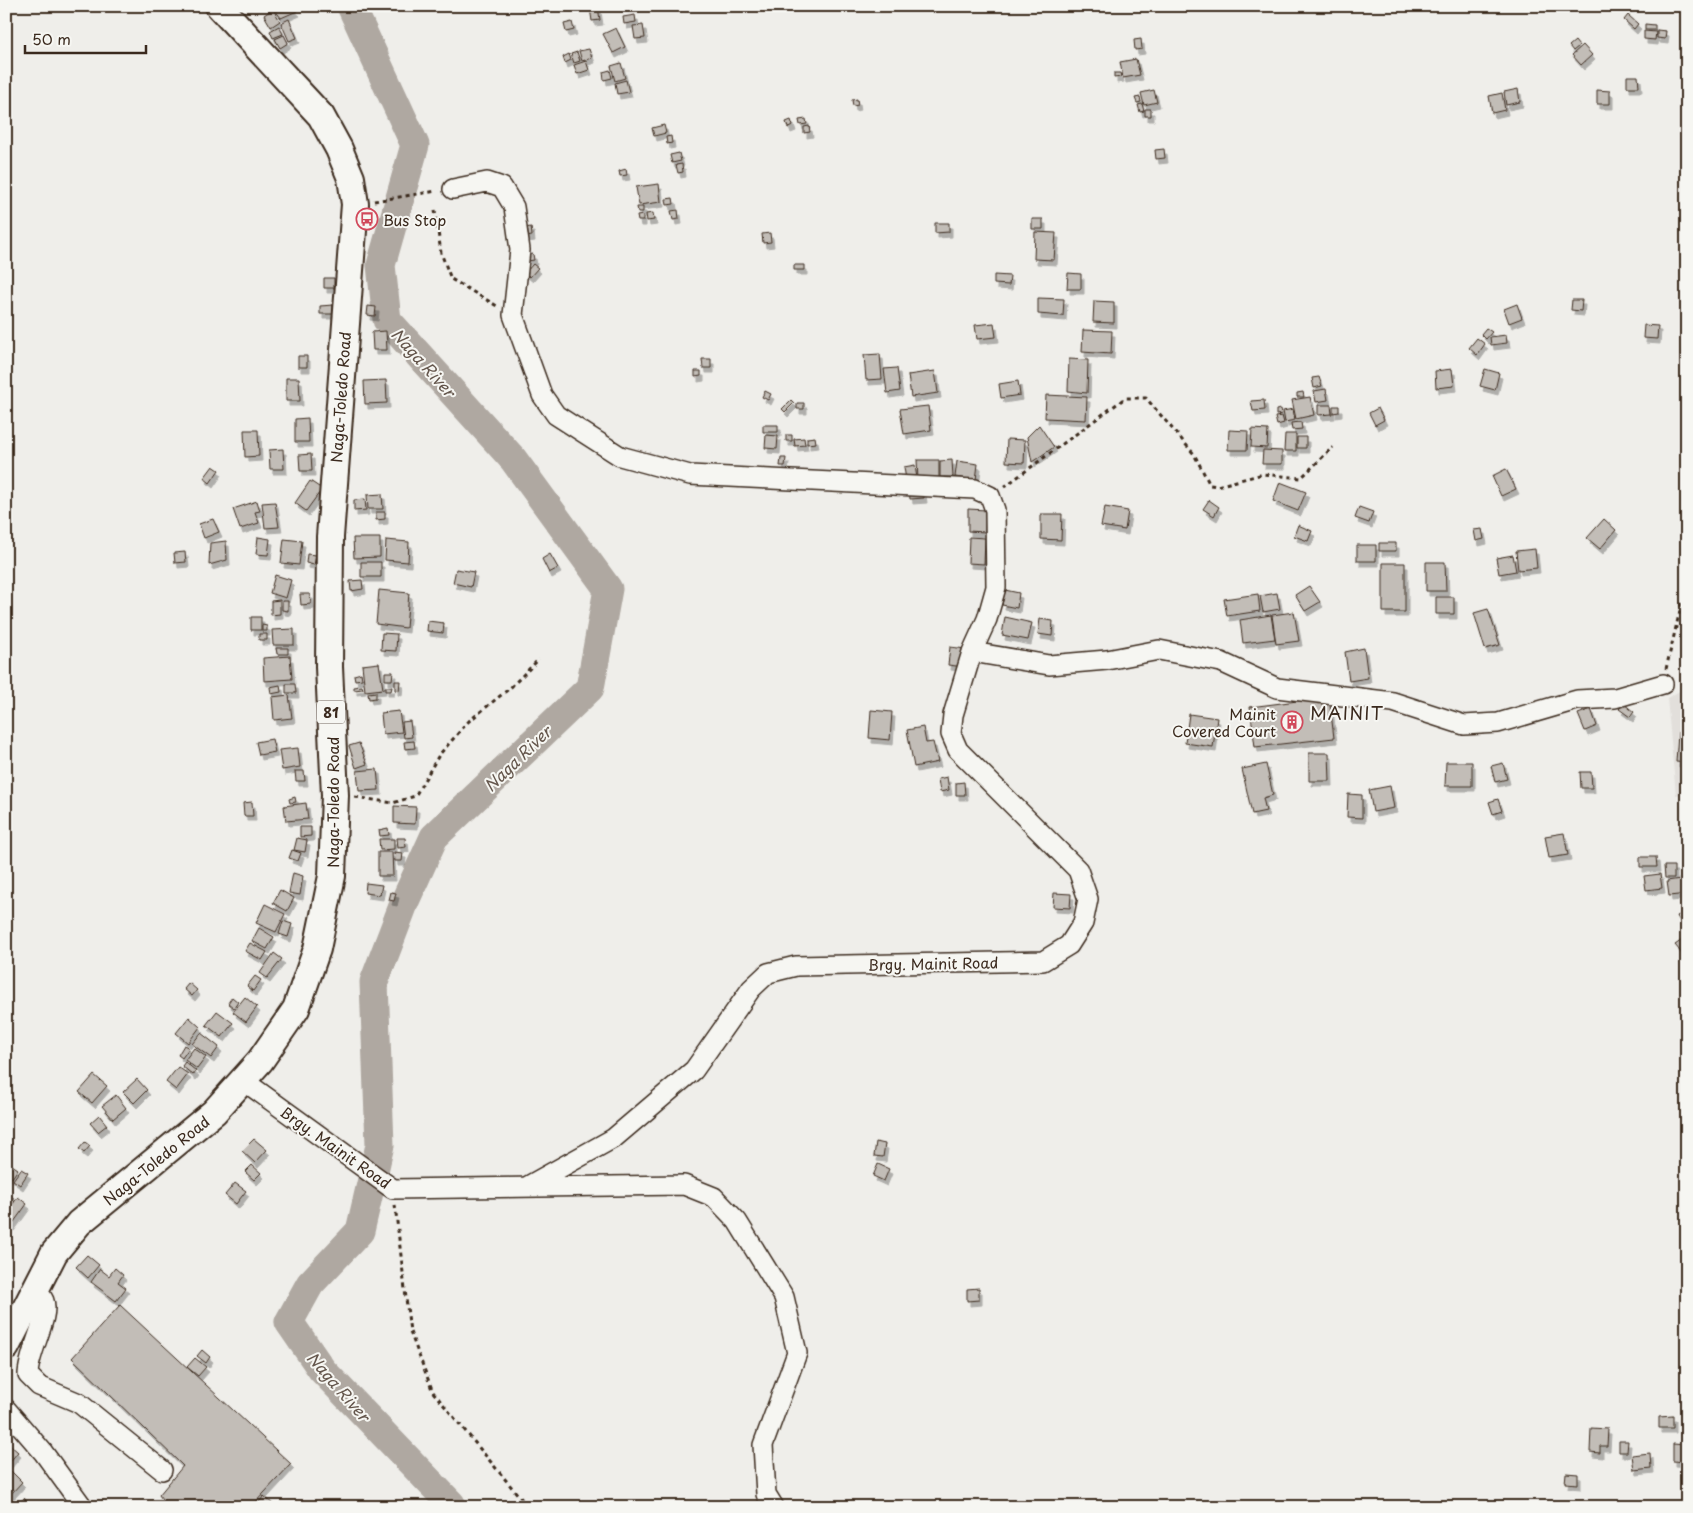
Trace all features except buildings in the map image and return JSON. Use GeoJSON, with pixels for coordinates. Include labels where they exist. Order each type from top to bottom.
{"type":"FeatureCollection","features":[{"type":"Feature","properties":{"kind":"highway","name":"Naga-Toledo Road"},"geometry":{"type":"LineString","coordinates":[[6,1347],[54,1253],[79,1223],[214,1112],[244,1081],[296,1009],[317,949],[332,876],[334,795],[329,667],[330,537],[355,204],[351,178],[322,116],[219,6]]}},
{"type":"Feature","properties":{"kind":"street"},"geometry":{"type":"LineString","coordinates":[[453,189],[487,182],[502,187],[514,207],[520,250],[513,315],[542,395],[556,416],[620,456],[690,475],[975,490],[990,496]]}},
{"type":"Feature","properties":{"kind":"street","name":"Brgy. Mainit Road"},"geometry":{"type":"LineString","coordinates":[[526,1187],[614,1138],[694,1070],[751,990],[768,973],[796,966],[1043,961],[1069,945],[1083,924],[1088,898],[1078,870],[958,750],[951,734],[953,715],[972,652],[987,619],[996,587],[995,510],[990,496]]}},
{"type":"Feature","properties":{"kind":"street"},"geometry":{"type":"LineString","coordinates":[[972,652],[1049,665],[1107,660],[1159,650],[1221,662],[1277,688],[1392,702],[1464,725],[1498,723],[1577,700],[1615,698],[1662,684]]}},
{"type":"Feature","properties":{"kind":"street","name":"Brgy. Mainit Road"},"geometry":{"type":"LineString","coordinates":[[244,1081],[393,1190],[684,1185],[714,1197],[737,1221],[784,1297],[797,1353],[763,1445],[766,1494],[774,1507]]}},
{"type":"Feature","properties":{"kind":"street"},"geometry":{"type":"LineString","coordinates":[[36,1287],[45,1303],[44,1320],[28,1361],[28,1375],[39,1386],[79,1403],[162,1470]]}},
{"type":"Feature","properties":{"kind":"street"},"geometry":{"type":"LineString","coordinates":[[6,1409],[43,1452],[83,1507]]}},
{"type":"Feature","properties":{"kind":"path"},"geometry":{"type":"LineString","coordinates":[[367,202],[453,189]]}},
{"type":"Feature","properties":{"kind":"path"},"geometry":{"type":"LineString","coordinates":[[435,210],[441,252],[451,279],[513,315]]}},
{"type":"Feature","properties":{"kind":"path"},"geometry":{"type":"LineString","coordinates":[[990,496],[1125,398],[1146,398],[1194,454],[1210,485],[1216,486],[1263,474],[1301,478],[1333,448]]}},
{"type":"Feature","properties":{"kind":"path"},"geometry":{"type":"LineString","coordinates":[[1662,684],[1682,602],[1687,601]]}},
{"type":"Feature","properties":{"kind":"path"},"geometry":{"type":"LineString","coordinates":[[334,795],[393,803],[415,796],[439,755],[469,722],[510,688],[539,659]]}},
{"type":"Feature","properties":{"kind":"path"},"geometry":{"type":"LineString","coordinates":[[393,1190],[410,1332],[433,1392],[528,1507]]}},
{"type":"Feature","properties":{"kind":"shaded area"},"geometry":{"type":"Polygon","coordinates":[[[1687,687],[1687,793],[1676,795],[1667,698],[1687,687]]]}},
{"type":"Feature","properties":{"kind":"waterway","name":"Naga River"},"geometry":{"type":"LineString","coordinates":[[351,6],[415,145],[381,265],[387,320],[513,459],[608,589],[590,688],[434,837],[405,901],[374,982],[380,1145],[360,1231],[310,1284],[289,1322],[322,1370],[451,1504],[450,1507]]}},
{"type":"Feature","properties":{"kind":"place","name":"Bus Stop"},"geometry":{"type":"Point","coordinates":[367,219]}},
{"type":"Feature","properties":{"kind":"place","name":"Mainit Covered Court"},"geometry":{"type":"Point","coordinates":[1292,722]}},
{"type":"Feature","properties":{"kind":"district","name":"MAINIT"},"geometry":{"type":"Point","coordinates":[1347,712]}}]}
